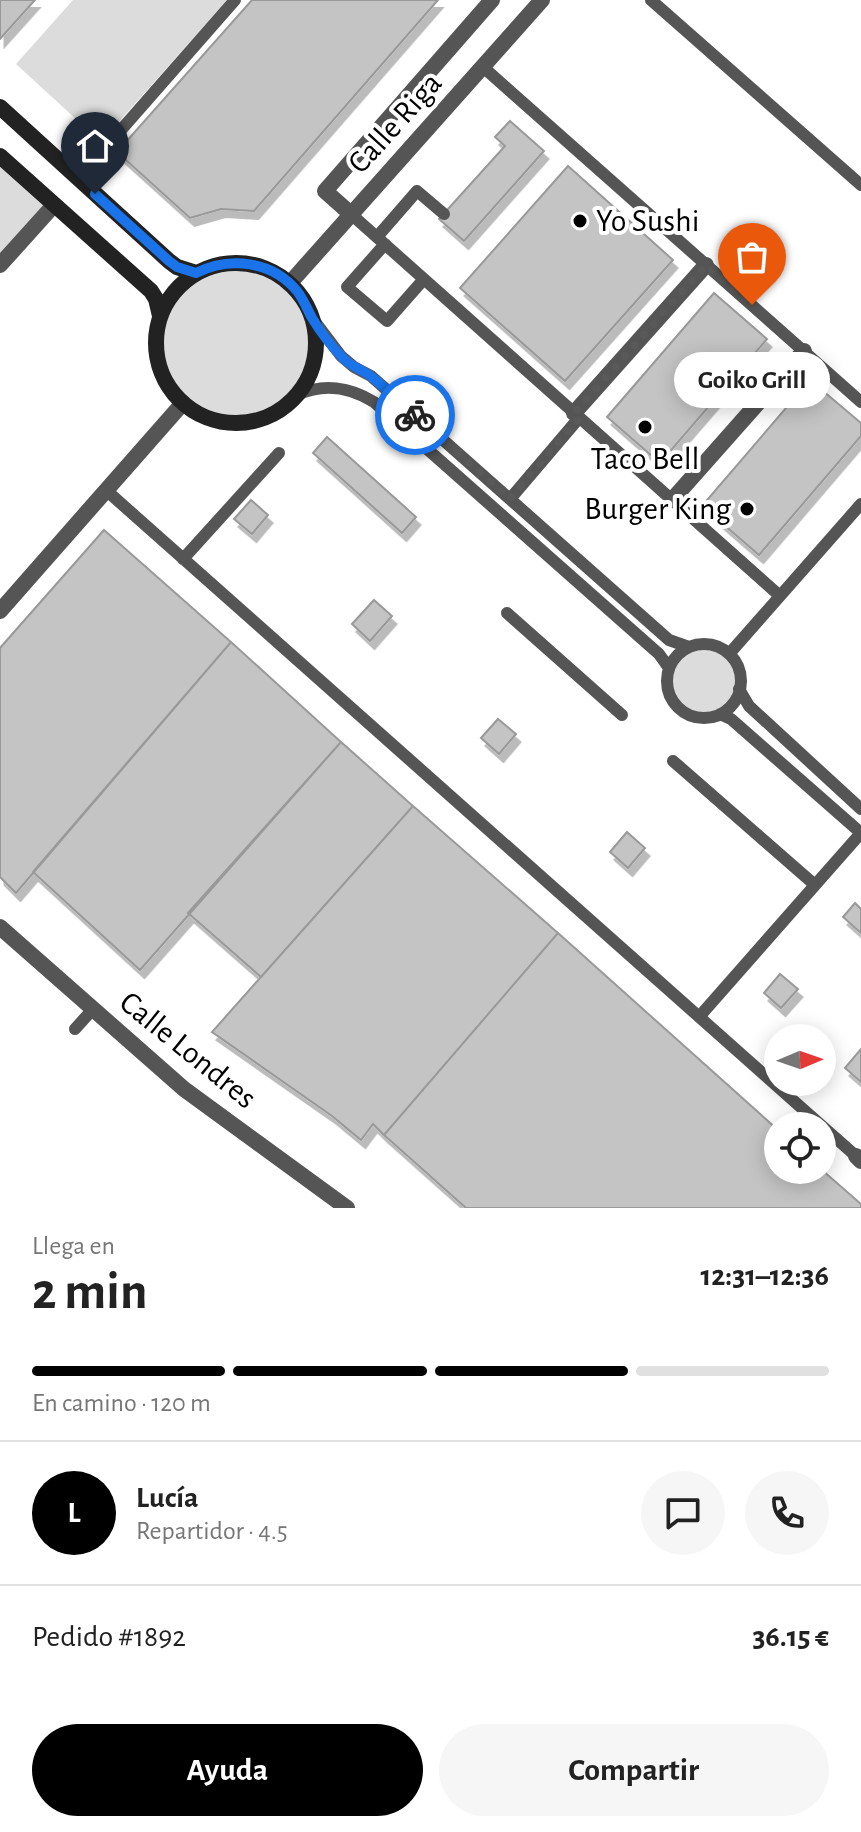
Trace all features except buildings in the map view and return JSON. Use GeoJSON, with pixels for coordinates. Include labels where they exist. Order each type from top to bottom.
{"type":"FeatureCollection","features":[{"type":"Feature","properties":{"kind":"street"},"geometry":{"type":"LineString","coordinates":[[352,215],[325,191],[492,0]]}},
{"type":"Feature","properties":{"kind":"street","name":"Calle Riga"},"geometry":{"type":"LineString","coordinates":[[290,283],[542,0]]}},
{"type":"Feature","properties":{"kind":"street"},"geometry":{"type":"LineString","coordinates":[[0,107],[169,261],[196,273]]}},
{"type":"Feature","properties":{"kind":"street"},"geometry":{"type":"LineString","coordinates":[[0,156],[151,291],[160,316]]}},
{"type":"Feature","properties":{"kind":"street"},"geometry":{"type":"LineString","coordinates":[[0,265],[54,205]]}},
{"type":"Feature","properties":{"kind":"street"},"geometry":{"type":"LineString","coordinates":[[241,262],[267,269],[290,283],[307,305],[313,319],[316,349],[308,379],[297,395],[277,412],[264,418],[236,423],[207,418],[183,403],[165,381],[156,341],[160,316],[173,293],[196,273],[215,265],[241,262]]}},
{"type":"Feature","properties":{"kind":"street"},"geometry":{"type":"LineString","coordinates":[[577,415],[706,265]]}},
{"type":"Feature","properties":{"kind":"street"},"geometry":{"type":"LineString","coordinates":[[672,500],[804,351]]}},
{"type":"Feature","properties":{"kind":"street"},"geometry":{"type":"LineString","coordinates":[[0,611],[183,403]]}},
{"type":"Feature","properties":{"kind":"street","name":"Calle Londres"},"geometry":{"type":"LineString","coordinates":[[0,927],[184,1089],[347,1208]]}},
{"type":"Feature","properties":{"kind":"lane"},"geometry":{"type":"LineString","coordinates":[[78,179],[235,0]]}},
{"type":"Feature","properties":{"kind":"lane"},"geometry":{"type":"LineString","coordinates":[[651,0],[861,185]]}},
{"type":"Feature","properties":{"kind":"lane"},"geometry":{"type":"LineString","coordinates":[[483,67],[861,402]]}},
{"type":"Feature","properties":{"kind":"lane"},"geometry":{"type":"LineString","coordinates":[[424,279],[387,321],[347,287],[417,191],[444,214]]}},
{"type":"Feature","properties":{"kind":"lane"},"geometry":{"type":"LineString","coordinates":[[352,215],[780,596]]}},
{"type":"Feature","properties":{"kind":"lane"},"geometry":{"type":"LineString","coordinates":[[313,319],[347,362],[371,376],[669,640],[689,647]]}},
{"type":"Feature","properties":{"kind":"lane"},"geometry":{"type":"LineString","coordinates":[[297,395],[320,387],[333,387],[374,402],[659,654],[669,668]]}},
{"type":"Feature","properties":{"kind":"lane"},"geometry":{"type":"LineString","coordinates":[[510,499],[577,415]]}},
{"type":"Feature","properties":{"kind":"lane"},"geometry":{"type":"LineString","coordinates":[[183,559],[279,453]]}},
{"type":"Feature","properties":{"kind":"lane"},"geometry":{"type":"LineString","coordinates":[[107,491],[806,1112]]}},
{"type":"Feature","properties":{"kind":"lane"},"geometry":{"type":"LineString","coordinates":[[729,654],[861,504]]}},
{"type":"Feature","properties":{"kind":"lane"},"geometry":{"type":"LineString","coordinates":[[507,613],[622,715]]}},
{"type":"Feature","properties":{"kind":"lane"},"geometry":{"type":"LineString","coordinates":[[710,645],[729,654],[739,670],[739,689],[733,703],[720,714],[702,718],[679,709],[668,690],[669,668],[680,652],[689,647],[710,645]]}},
{"type":"Feature","properties":{"kind":"lane"},"geometry":{"type":"LineString","coordinates":[[739,689],[749,706],[861,809]]}},
{"type":"Feature","properties":{"kind":"lane"},"geometry":{"type":"LineString","coordinates":[[699,1017],[861,833],[731,719],[720,714]]}},
{"type":"Feature","properties":{"kind":"lane"},"geometry":{"type":"LineString","coordinates":[[673,761],[815,885]]}},
{"type":"Feature","properties":{"kind":"lane"},"geometry":{"type":"LineString","coordinates":[[75,1029],[93,1009]]}},
{"type":"Feature","properties":{"kind":"lane"},"geometry":{"type":"LineString","coordinates":[[836,1139],[858,1159]]}},
{"type":"Feature","properties":{"kind":"shaded area"},"geometry":{"type":"Polygon","coordinates":[[[73,0],[227,0],[101,142],[16,64],[73,0]]]}},
{"type":"Feature","properties":{"kind":"shaded area"},"geometry":{"type":"Polygon","coordinates":[[[0,156],[54,205],[0,265],[0,156]]]}},
{"type":"Feature","properties":{"kind":"shaded area"},"geometry":{"type":"Polygon","coordinates":[[[236,263],[267,269],[293,286],[310,312],[316,343],[310,374],[293,400],[267,417],[236,423],[205,417],[179,400],[162,374],[156,343],[162,312],[179,286],[205,269],[236,263]]]}},
{"type":"Feature","properties":{"kind":"shaded area"},"geometry":{"type":"Polygon","coordinates":[[[704,644],[725,650],[735,660],[741,681],[735,702],[725,712],[704,718],[683,712],[673,702],[667,681],[673,660],[683,650],[704,644]]]}},
{"type":"Feature","properties":{"kind":"way so far"},"geometry":{"type":"LineString","coordinates":[[415,415],[510,499],[579,418],[574,413],[706,265],[752,305]]}},
{"type":"Feature","properties":{"kind":"place","name":"Yo Sushi"},"geometry":{"type":"Point","coordinates":[580,221]}},
{"type":"Feature","properties":{"kind":"place","name":"Goiko Grill"},"geometry":{"type":"Point","coordinates":[752,305]}},
{"type":"Feature","properties":{"kind":"place","name":"Taco Bell"},"geometry":{"type":"Point","coordinates":[645,427]}},
{"type":"Feature","properties":{"kind":"place","name":"Burger King"},"geometry":{"type":"Point","coordinates":[747,509]}},
{"type":"Feature","properties":{"kind":"route"},"geometry":{"type":"LineString","coordinates":[[95,194],[177,267],[196,273],[215,265],[241,262],[267,269],[290,283],[341,356],[371,376],[415,415]]}}]}
